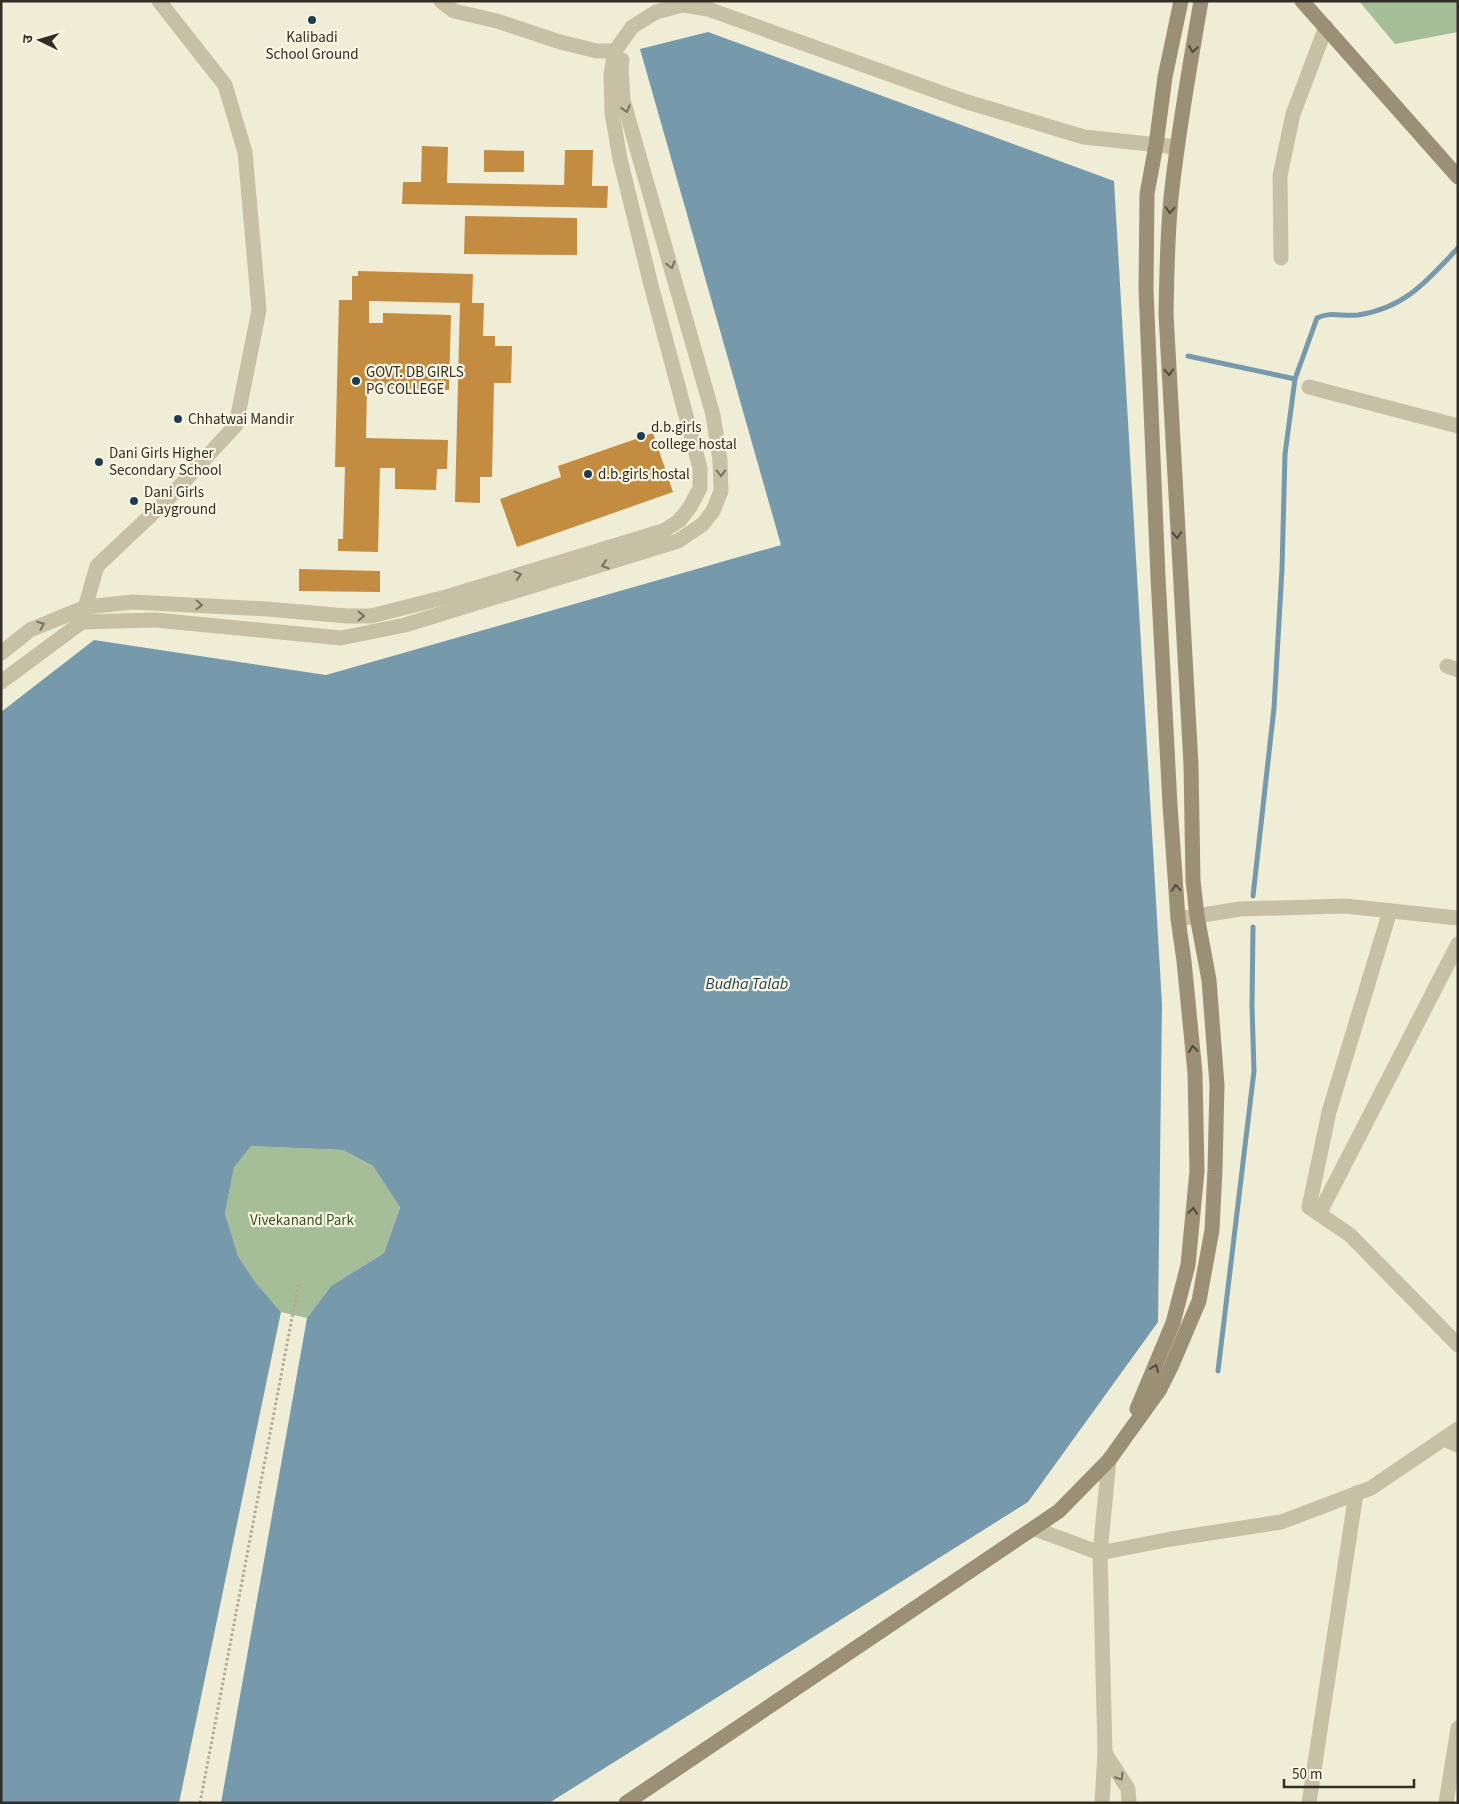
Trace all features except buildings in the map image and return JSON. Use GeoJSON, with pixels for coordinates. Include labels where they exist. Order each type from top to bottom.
{"type":"FeatureCollection","features":[{"type":"Feature","properties":{"kind":"street"},"geometry":{"type":"LineString","coordinates":[[1,682],[84,614],[97,566],[167,500],[236,425],[259,310],[245,152],[225,86],[159,1]]}},
{"type":"Feature","properties":{"kind":"street"},"geometry":{"type":"LineString","coordinates":[[441,1],[454,11],[497,21],[560,42],[597,52],[615,51]]}},
{"type":"Feature","properties":{"kind":"street"},"geometry":{"type":"LineString","coordinates":[[1119,1444],[1143,1397],[1173,1323],[1188,1265],[1197,1172],[1195,1072],[1178,919],[1160,607],[1146,298],[1147,194],[1165,77],[1180,1]]}},
{"type":"Feature","properties":{"kind":"street"},"geometry":{"type":"LineString","coordinates":[[626,1803],[1060,1511],[1108,1460],[1160,1389],[1199,1301],[1212,1230],[1216,1085],[1209,980],[1197,916],[1193,880],[1191,765],[1166,314],[1168,235],[1172,191],[1177,147],[1201,1]]}},
{"type":"Feature","properties":{"kind":"street"},"geometry":{"type":"LineString","coordinates":[[1302,1],[1458,177]]}},
{"type":"Feature","properties":{"kind":"street"},"geometry":{"type":"LineString","coordinates":[[1,653],[30,630],[133,602],[371,616],[446,597],[663,531],[679,521],[690,507],[700,488],[700,468],[651,285],[620,159],[612,113],[611,74],[615,51],[632,27],[656,12],[684,5],[708,9],[964,101],[1084,137],[1177,147]]}},
{"type":"Feature","properties":{"kind":"street"},"geometry":{"type":"LineString","coordinates":[[84,614],[342,638],[405,625],[608,564],[678,541],[703,524],[713,511],[721,491],[720,460],[713,414],[623,100],[621,67],[632,27]]}},
{"type":"Feature","properties":{"kind":"street"},"geometry":{"type":"LineString","coordinates":[[1280,258],[1280,176],[1292,114],[1326,27]]}},
{"type":"Feature","properties":{"kind":"street"},"geometry":{"type":"LineString","coordinates":[[1309,387],[1458,426]]}},
{"type":"Feature","properties":{"kind":"street"},"geometry":{"type":"LineString","coordinates":[[1178,919],[1240,909],[1345,906],[1458,918]]}},
{"type":"Feature","properties":{"kind":"street"},"geometry":{"type":"LineString","coordinates":[[1390,911],[1329,1112],[1309,1207],[1350,1235],[1458,1346]]}},
{"type":"Feature","properties":{"kind":"street"},"geometry":{"type":"LineString","coordinates":[[1319,1214],[1458,944]]}},
{"type":"Feature","properties":{"kind":"street"},"geometry":{"type":"LineString","coordinates":[[1035,1528],[1100,1553],[1171,1539],[1281,1522],[1371,1488],[1458,1429]]}},
{"type":"Feature","properties":{"kind":"street"},"geometry":{"type":"LineString","coordinates":[[1444,1439],[1458,1445]]}},
{"type":"Feature","properties":{"kind":"street"},"geometry":{"type":"LineString","coordinates":[[1102,1803],[1105,1753],[1100,1553],[1108,1460]]}},
{"type":"Feature","properties":{"kind":"street"},"geometry":{"type":"LineString","coordinates":[[1309,1803],[1356,1493]]}},
{"type":"Feature","properties":{"kind":"street"},"geometry":{"type":"LineString","coordinates":[[1446,1803],[1458,1728]]}},
{"type":"Feature","properties":{"kind":"street"},"geometry":{"type":"LineString","coordinates":[[1105,1753],[1128,1789],[1129,1803]]}},
{"type":"Feature","properties":{"kind":"path"},"geometry":{"type":"LineString","coordinates":[[200,1803],[299,1281]]}},
{"type":"Feature","properties":{"kind":"green space"},"geometry":{"type":"Polygon","coordinates":[[[1359,1],[1458,1],[1458,32],[1395,44],[1359,1]]]}},
{"type":"Feature","properties":{"kind":"green space","name":"Vivekanand Park"},"geometry":{"type":"Polygon","coordinates":[[[251,1146],[343,1150],[373,1166],[400,1206],[384,1253],[331,1286],[307,1318],[281,1312],[256,1283],[238,1256],[225,1213],[234,1168],[251,1146]]]}},
{"type":"Feature","properties":{"kind":"water","name":"Budha Talab"},"geometry":{"type":"Polygon","coordinates":[[[708,32],[1114,181],[1162,1004],[1158,1322],[1028,1502],[549,1803],[221,1803],[307,1318],[331,1286],[384,1253],[400,1207],[373,1166],[343,1150],[251,1146],[234,1168],[225,1213],[238,1256],[256,1283],[281,1312],[179,1803],[1,1803],[1,712],[94,640],[326,675],[781,545],[640,49],[708,32]]]}},
{"type":"Feature","properties":{"kind":"waterway"},"geometry":{"type":"LineString","coordinates":[[1253,896],[1274,708],[1282,569],[1285,454],[1295,379],[1317,318],[1332,315],[1358,315],[1389,306],[1425,282],[1458,248]]}},
{"type":"Feature","properties":{"kind":"waterway"},"geometry":{"type":"LineString","coordinates":[[1188,356],[1295,379]]}},
{"type":"Feature","properties":{"kind":"waterway"},"geometry":{"type":"LineString","coordinates":[[1218,1371],[1254,1071],[1252,1006],[1253,927]]}},
{"type":"Feature","properties":{"kind":"place","name":"Kalibadi School Ground"},"geometry":{"type":"Point","coordinates":[312,20]}},
{"type":"Feature","properties":{"kind":"place","name":"GOVT. DB GIRLS PG COLLEGE"},"geometry":{"type":"Point","coordinates":[356,381]}},
{"type":"Feature","properties":{"kind":"place","name":"Chhatwai Mandir"},"geometry":{"type":"Point","coordinates":[178,419]}},
{"type":"Feature","properties":{"kind":"place","name":"d.b.girls college hostal"},"geometry":{"type":"Point","coordinates":[641,436]}},
{"type":"Feature","properties":{"kind":"place","name":"Dani Girls Higher Secondary School"},"geometry":{"type":"Point","coordinates":[99,462]}},
{"type":"Feature","properties":{"kind":"place","name":"d.b.girls hostal"},"geometry":{"type":"Point","coordinates":[588,474]}},
{"type":"Feature","properties":{"kind":"place","name":"Dani Girls Playground"},"geometry":{"type":"Point","coordinates":[134,501]}}]}
